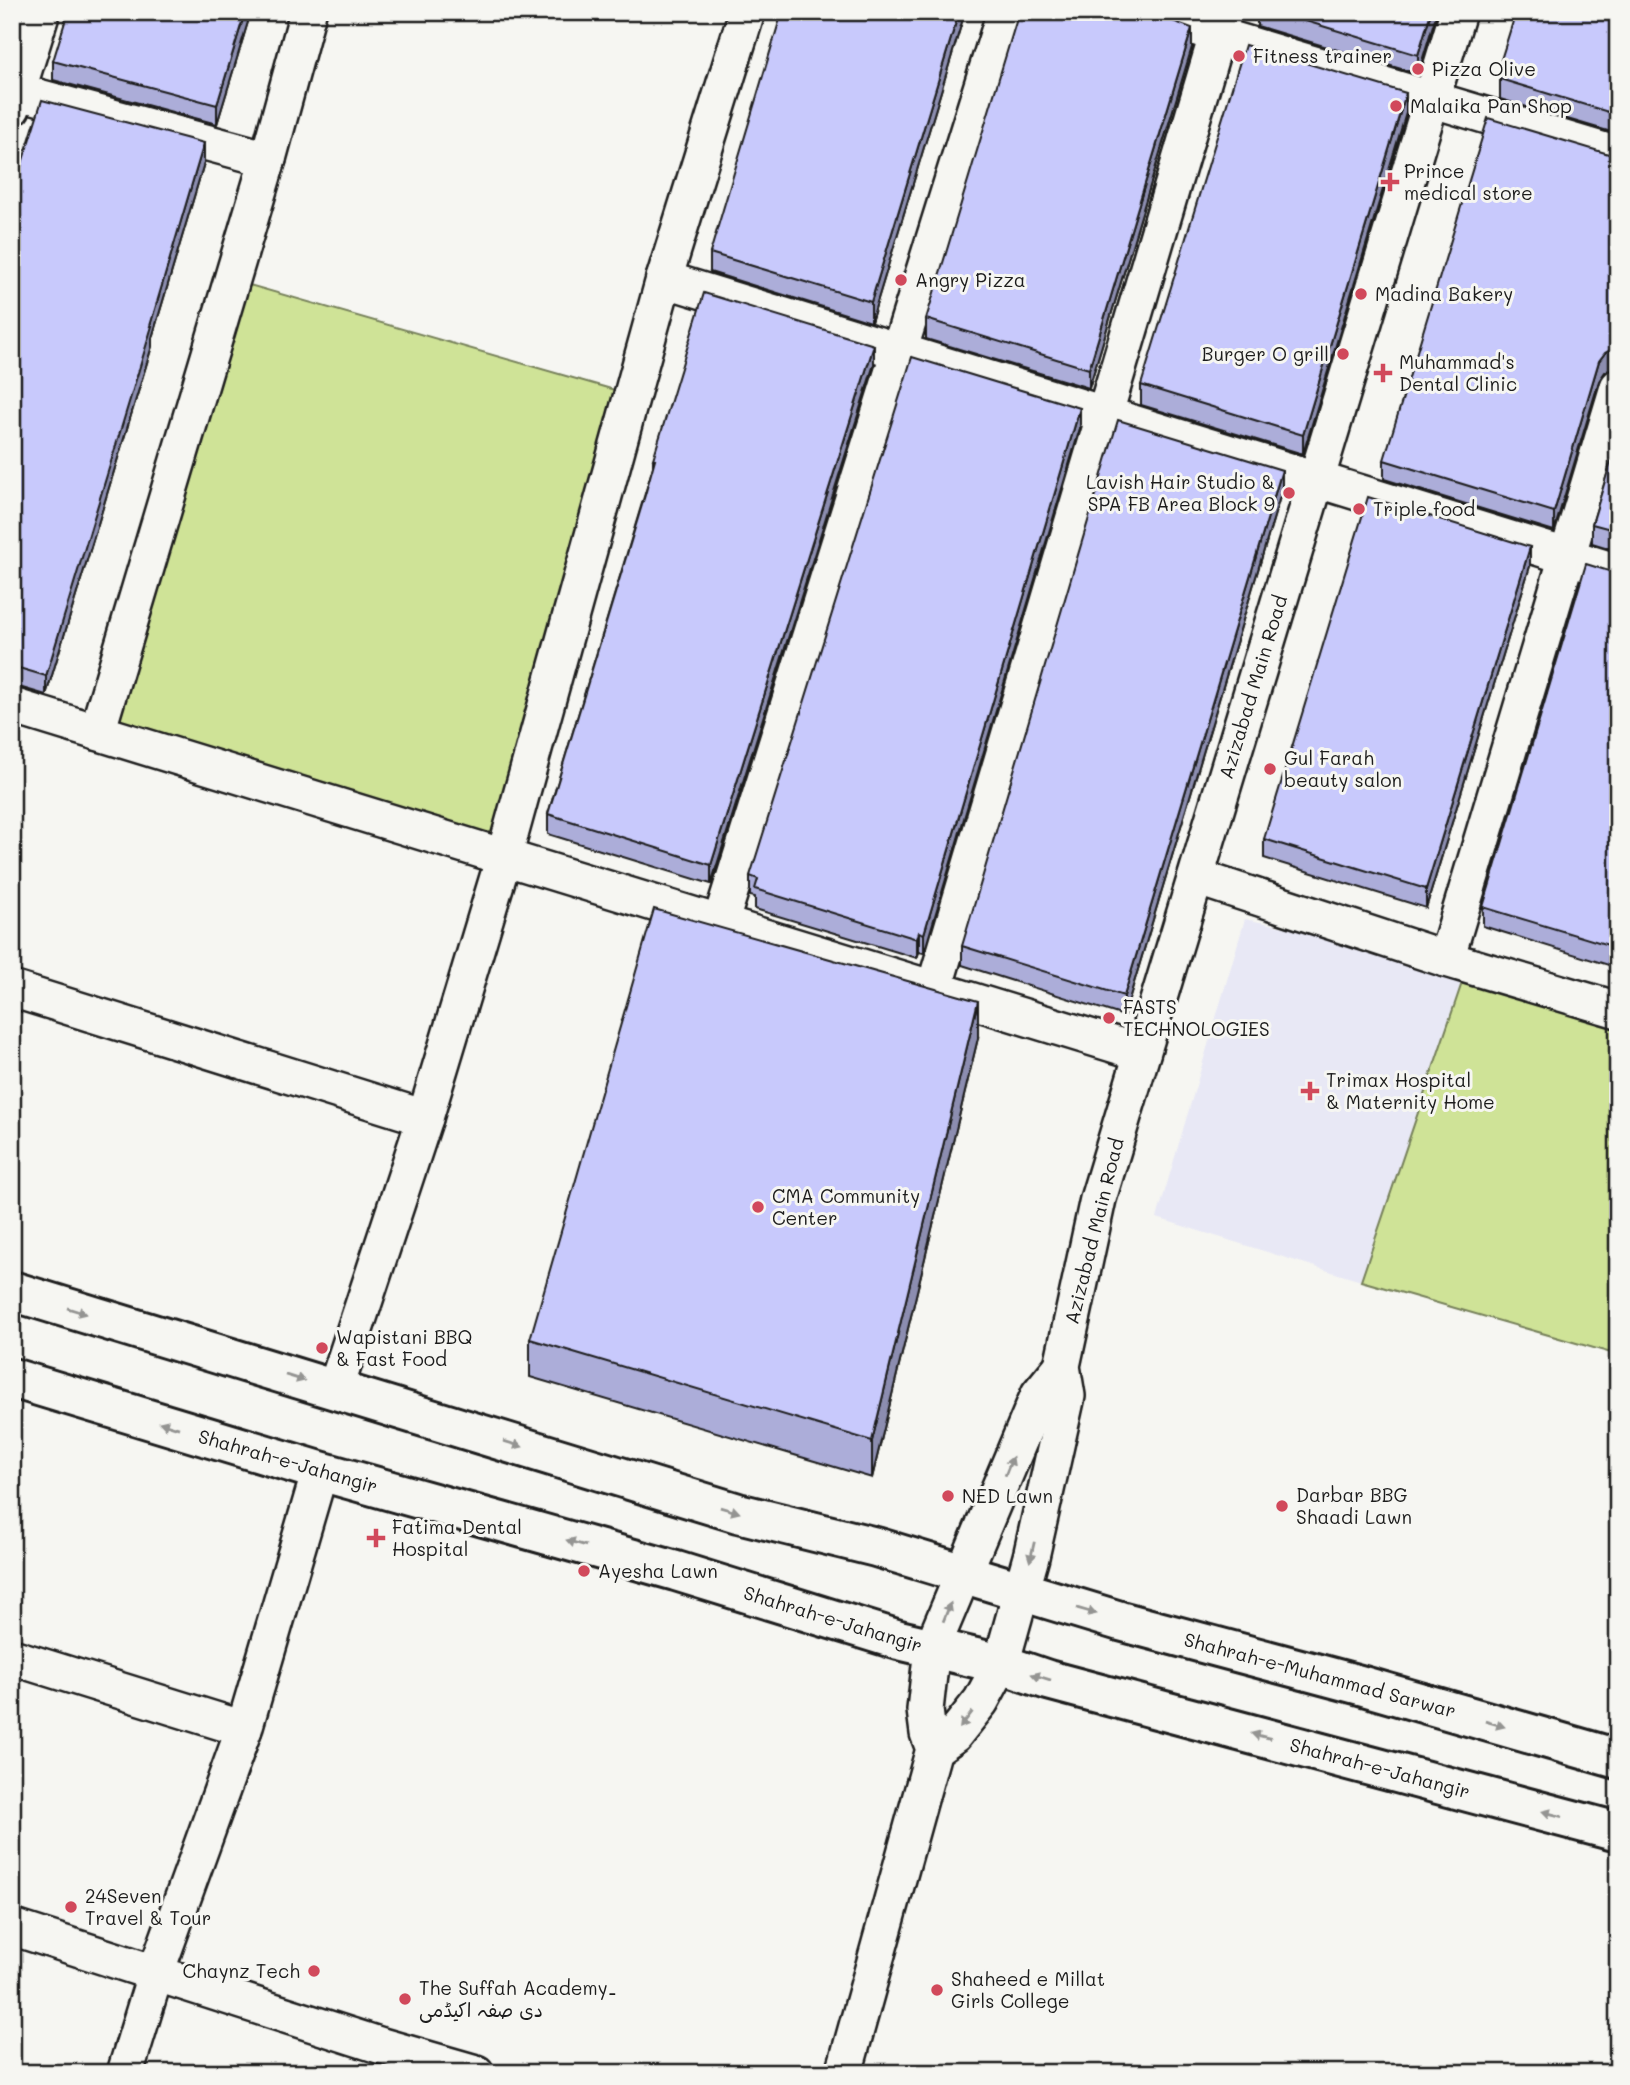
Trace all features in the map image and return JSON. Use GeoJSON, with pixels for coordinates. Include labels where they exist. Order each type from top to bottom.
{"type":"FeatureCollection","features":[{"type":"Feature","properties":{"kind":"main road"},"geometry":{"type":"LineString","coordinates":[[12,1291],[738,1513],[876,1547],[1022,1591]]}},
{"type":"Feature","properties":{"kind":"main road","name":"Shahrah-e-Jahangir"},"geometry":{"type":"LineString","coordinates":[[12,1378],[320,1471],[677,1571],[899,1640],[1001,1664],[1048,1680],[1618,1832]]}},
{"type":"Feature","properties":{"kind":"main road","name":"Shahrah-e-Muhammad Sarwar"},"geometry":{"type":"LineString","coordinates":[[1022,1591],[1120,1621],[1360,1685],[1618,1759]]}},
{"type":"Feature","properties":{"kind":"street"},"geometry":{"type":"LineString","coordinates":[[42,12],[14,97],[268,159]]}},
{"type":"Feature","properties":{"kind":"street"},"geometry":{"type":"LineString","coordinates":[[97,732],[268,159],[308,12]]}},
{"type":"Feature","properties":{"kind":"street"},"geometry":{"type":"LineString","coordinates":[[335,1390],[425,1118],[504,858],[664,279],[747,12]]}},
{"type":"Feature","properties":{"kind":"street"},"geometry":{"type":"LineString","coordinates":[[720,924],[1005,12]]}},
{"type":"Feature","properties":{"kind":"street"},"geometry":{"type":"LineString","coordinates":[[1153,12],[1220,24],[1432,98],[1618,155]]}},
{"type":"Feature","properties":{"kind":"street","name":"Azizabad Main Road"},"geometry":{"type":"LineString","coordinates":[[1062,1366],[1039,1394],[932,1648],[925,1710],[934,1749],[954,1735],[981,1701],[1001,1664],[1022,1591],[1067,1396],[1062,1366],[1098,1199],[1458,12]]}},
{"type":"Feature","properties":{"kind":"street"},"geometry":{"type":"LineString","coordinates":[[934,989],[1220,24]]}},
{"type":"Feature","properties":{"kind":"street"},"geometry":{"type":"LineString","coordinates":[[664,279],[1618,572]]}},
{"type":"Feature","properties":{"kind":"street"},"geometry":{"type":"LineString","coordinates":[[1446,958],[1618,387]]}},
{"type":"Feature","properties":{"kind":"street"},"geometry":{"type":"LineString","coordinates":[[12,706],[1142,1054]]}},
{"type":"Feature","properties":{"kind":"street"},"geometry":{"type":"LineString","coordinates":[[1196,877],[1446,958],[1618,1010]]}},
{"type":"Feature","properties":{"kind":"street"},"geometry":{"type":"LineString","coordinates":[[12,989],[425,1118]]}},
{"type":"Feature","properties":{"kind":"street"},"geometry":{"type":"LineString","coordinates":[[125,2073],[156,1972],[244,1729],[320,1471]]}},
{"type":"Feature","properties":{"kind":"street"},"geometry":{"type":"LineString","coordinates":[[12,1657],[244,1729]]}},
{"type":"Feature","properties":{"kind":"street"},"geometry":{"type":"LineString","coordinates":[[844,2073],[934,1749]]}},
{"type":"Feature","properties":{"kind":"street"},"geometry":{"type":"LineString","coordinates":[[12,1927],[156,1972],[378,2060],[476,2073]]}},
{"type":"Feature","properties":{"kind":"shaded area","name":"Trimax Hospital & Maternity Home"},"geometry":{"type":"Polygon","coordinates":[[[1245,919],[1468,965],[1361,1281],[1157,1218],[1245,919]]]}},
{"type":"Feature","properties":{"kind":"green space"},"geometry":{"type":"Polygon","coordinates":[[[232,280],[632,395],[504,857],[97,732],[232,280]]]}},
{"type":"Feature","properties":{"kind":"green space"},"geometry":{"type":"Polygon","coordinates":[[[1468,965],[1618,1010],[1618,1355],[1361,1281],[1468,965]]]}},
{"type":"Feature","properties":{"kind":"building"},"geometry":{"type":"Polygon","coordinates":[[[68,12],[245,12],[217,105],[53,61],[68,12]]]}},
{"type":"Feature","properties":{"kind":"building"},"geometry":{"type":"Polygon","coordinates":[[[782,12],[959,12],[871,302],[710,253],[782,12]]]}},
{"type":"Feature","properties":{"kind":"building"},"geometry":{"type":"Polygon","coordinates":[[[1019,12],[1148,12],[1192,28],[1089,369],[926,319],[1019,12]]]}},
{"type":"Feature","properties":{"kind":"building"},"geometry":{"type":"Polygon","coordinates":[[[1276,12],[1431,12],[1418,55],[1276,12]]]}},
{"type":"Feature","properties":{"kind":"building"},"geometry":{"type":"Polygon","coordinates":[[[1516,12],[1618,12],[1618,115],[1500,79],[1504,65],[1500,63],[1516,12]]]}},
{"type":"Feature","properties":{"kind":"building"},"geometry":{"type":"Polygon","coordinates":[[[1245,45],[1406,93],[1303,435],[1141,385],[1245,45]]]}},
{"type":"Feature","properties":{"kind":"building"},"geometry":{"type":"Polygon","coordinates":[[[42,100],[204,143],[152,326],[46,676],[12,666],[12,195],[42,100]]]}},
{"type":"Feature","properties":{"kind":"building"},"geometry":{"type":"Polygon","coordinates":[[[1488,118],[1618,155],[1618,348],[1605,353],[1599,361],[1554,512],[1384,460],[1488,118]]]}},
{"type":"Feature","properties":{"kind":"building"},"geometry":{"type":"Polygon","coordinates":[[[704,293],[874,345],[711,865],[548,814],[704,293]]]}},
{"type":"Feature","properties":{"kind":"building"},"geometry":{"type":"Polygon","coordinates":[[[912,357],[1080,408],[924,934],[919,932],[917,939],[755,889],[758,879],[750,876],[912,357]]]}},
{"type":"Feature","properties":{"kind":"building"},"geometry":{"type":"Polygon","coordinates":[[[1118,420],[1282,470],[1124,996],[962,946],[1118,420]]]}},
{"type":"Feature","properties":{"kind":"building"},"geometry":{"type":"Polygon","coordinates":[[[1618,438],[1618,531],[1592,524],[1618,438]]]}},
{"type":"Feature","properties":{"kind":"building"},"geometry":{"type":"Polygon","coordinates":[[[1368,497],[1530,547],[1426,889],[1264,839],[1368,497]]]}},
{"type":"Feature","properties":{"kind":"building"},"geometry":{"type":"Polygon","coordinates":[[[1586,564],[1618,572],[1618,948],[1483,907],[1586,564]]]}},
{"type":"Feature","properties":{"kind":"building","name":"CMA Community Center"},"geometry":{"type":"Polygon","coordinates":[[[654,909],[978,1001],[872,1441],[530,1339],[654,909]]]}},
{"type":"Feature","properties":{"kind":"place","name":"Fitness trainer"},"geometry":{"type":"Point","coordinates":[1239,56]}},
{"type":"Feature","properties":{"kind":"place","name":"Pizza Olive"},"geometry":{"type":"Point","coordinates":[1418,69]}},
{"type":"Feature","properties":{"kind":"place","name":"Malaika Pan Shop"},"geometry":{"type":"Point","coordinates":[1396,106]}},
{"type":"Feature","properties":{"kind":"place","name":"Prince medical store"},"geometry":{"type":"Point","coordinates":[1390,182]}},
{"type":"Feature","properties":{"kind":"place","name":"Angry Pizza"},"geometry":{"type":"Point","coordinates":[901,280]}},
{"type":"Feature","properties":{"kind":"place","name":"Madina Bakery"},"geometry":{"type":"Point","coordinates":[1361,294]}},
{"type":"Feature","properties":{"kind":"place","name":"Burger O grill"},"geometry":{"type":"Point","coordinates":[1343,354]}},
{"type":"Feature","properties":{"kind":"place","name":"Muhammad's Dental Clinic"},"geometry":{"type":"Point","coordinates":[1383,373]}},
{"type":"Feature","properties":{"kind":"place","name":"Lavish Hair Studio & SPA FB Area Block 9"},"geometry":{"type":"Point","coordinates":[1289,493]}},
{"type":"Feature","properties":{"kind":"place","name":"Triple food"},"geometry":{"type":"Point","coordinates":[1359,509]}},
{"type":"Feature","properties":{"kind":"place","name":"Gul Farah beauty salon"},"geometry":{"type":"Point","coordinates":[1270,769]}},
{"type":"Feature","properties":{"kind":"place","name":"FASTS TECHNOLOGIES"},"geometry":{"type":"Point","coordinates":[1109,1018]}},
{"type":"Feature","properties":{"kind":"place","name":"Trimax Hospital & Maternity Home"},"geometry":{"type":"Point","coordinates":[1310,1091]}},
{"type":"Feature","properties":{"kind":"place","name":"CMA Community Center"},"geometry":{"type":"Point","coordinates":[758,1207]}},
{"type":"Feature","properties":{"kind":"place","name":"Wapistani BBQ & Fast Food"},"geometry":{"type":"Point","coordinates":[322,1348]}},
{"type":"Feature","properties":{"kind":"place","name":"NED Lawn"},"geometry":{"type":"Point","coordinates":[948,1496]}},
{"type":"Feature","properties":{"kind":"place","name":"Darbar BBG Shaadi Lawn"},"geometry":{"type":"Point","coordinates":[1282,1506]}},
{"type":"Feature","properties":{"kind":"place","name":"Fatima Dental Hospital"},"geometry":{"type":"Point","coordinates":[376,1538]}},
{"type":"Feature","properties":{"kind":"place","name":"Ayesha Lawn"},"geometry":{"type":"Point","coordinates":[584,1571]}},
{"type":"Feature","properties":{"kind":"place","name":"24Seven Travel & Tour"},"geometry":{"type":"Point","coordinates":[71,1907]}},
{"type":"Feature","properties":{"kind":"place","name":"Chaynz Tech"},"geometry":{"type":"Point","coordinates":[314,1971]}},
{"type":"Feature","properties":{"kind":"place","name":"Shaheed e Millat Girls College"},"geometry":{"type":"Point","coordinates":[937,1990]}},
{"type":"Feature","properties":{"kind":"place","name":"The Suffah Academy۔ دی صفہ اکیڈمی"},"geometry":{"type":"Point","coordinates":[405,1999]}}]}
